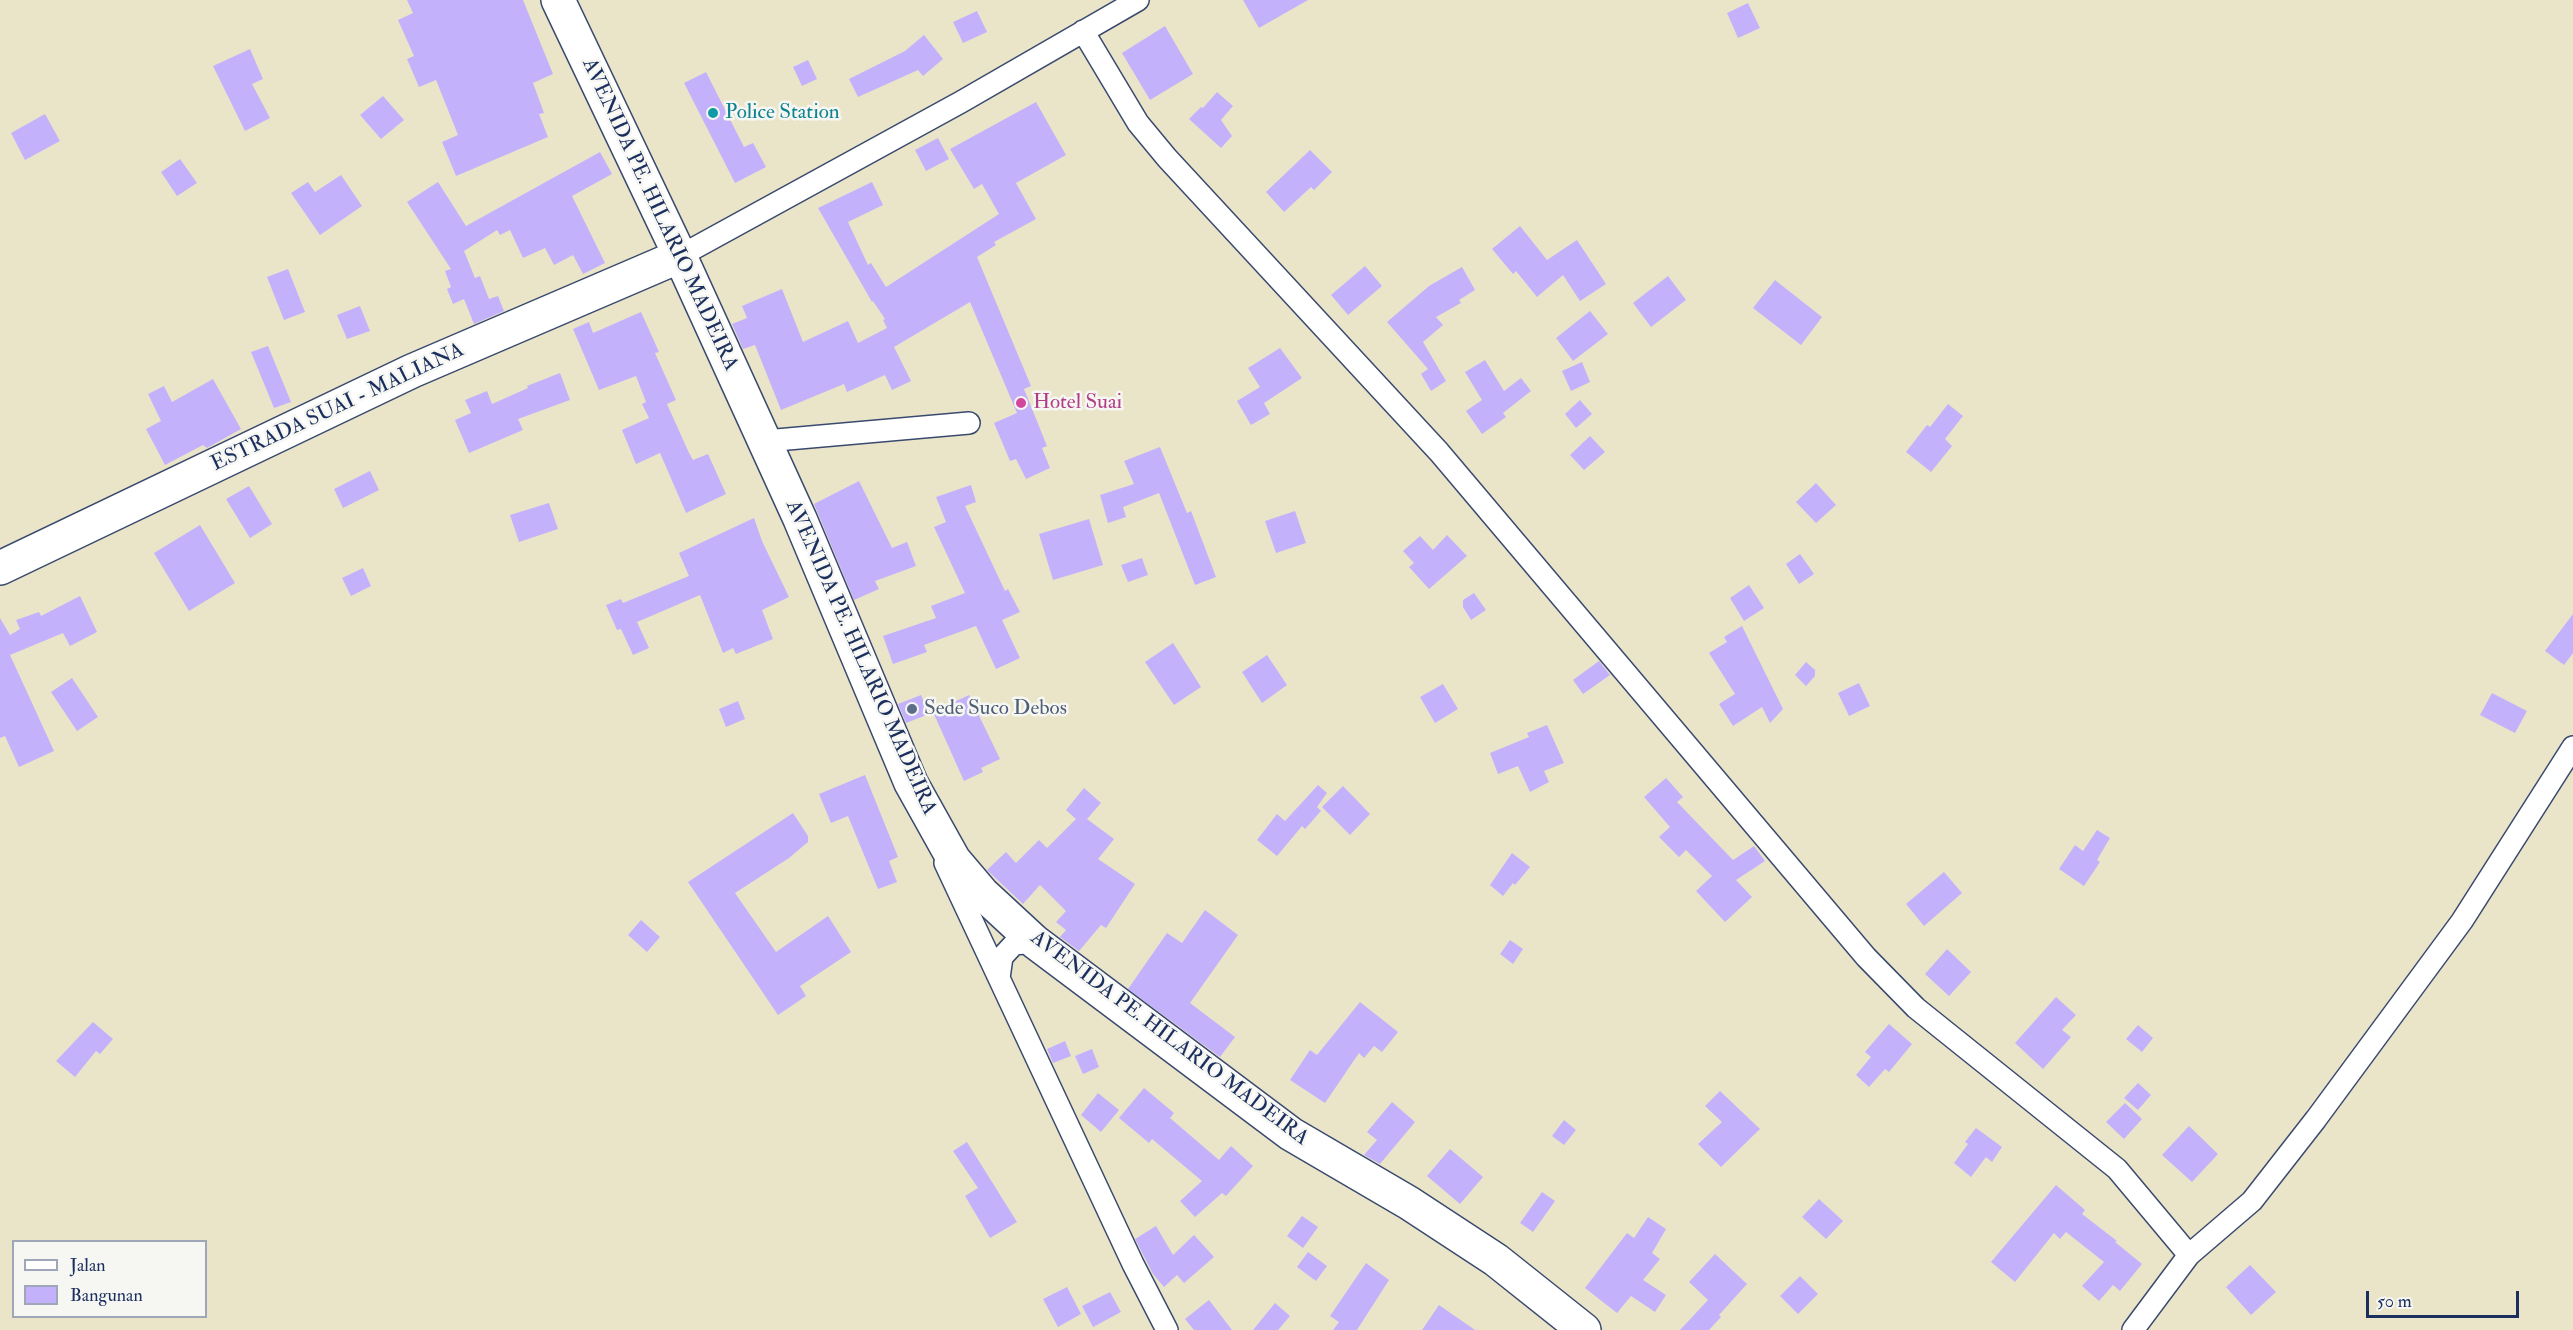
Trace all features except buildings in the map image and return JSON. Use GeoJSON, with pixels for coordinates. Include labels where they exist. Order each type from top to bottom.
{"type":"FeatureCollection","features":[{"type":"Feature","properties":{"kind":"main road","name":"AVENIDA PE. HILARIO MADEIRA"},"geometry":{"type":"LineString","coordinates":[[558,0],[765,441],[911,783],[954,860],[982,893],[1035,942],[1291,1134],[1409,1203],[1496,1260],[1584,1330]]}},
{"type":"Feature","properties":{"kind":"main road","name":"ESTRADA SUAI - MALIANA"},"geometry":{"type":"LineString","coordinates":[[0,568],[412,371],[680,256]]}},
{"type":"Feature","properties":{"kind":"street"},"geometry":{"type":"LineString","coordinates":[[680,256],[961,102],[1138,0]]}},
{"type":"Feature","properties":{"kind":"street"},"geometry":{"type":"LineString","coordinates":[[1083,31],[1138,123],[1167,158],[1439,452],[1866,957],[1916,1008],[2117,1169],[2189,1255]]}},
{"type":"Feature","properties":{"kind":"street"},"geometry":{"type":"LineString","coordinates":[[765,441],[969,423]]}},
{"type":"Feature","properties":{"kind":"street"},"geometry":{"type":"LineString","coordinates":[[2133,1330],[2189,1255],[2252,1201],[2316,1119],[2462,921],[2573,747]]}},
{"type":"Feature","properties":{"kind":"street"},"geometry":{"type":"LineString","coordinates":[[911,783],[930,830],[999,978],[1133,1264],[1167,1330]]}},
{"type":"Feature","properties":{"kind":"street"},"geometry":{"type":"LineString","coordinates":[[999,978],[1002,957],[1014,944],[1035,942]]}},
{"type":"Feature","properties":{"kind":"place","name":"Police Station"},"geometry":{"type":"Point","coordinates":[713,113]}},
{"type":"Feature","properties":{"kind":"place","name":"Hotel Suai"},"geometry":{"type":"Point","coordinates":[1021,403]}},
{"type":"Feature","properties":{"kind":"place","name":"Sede Suco Debos"},"geometry":{"type":"Point","coordinates":[912,709]}}]}
